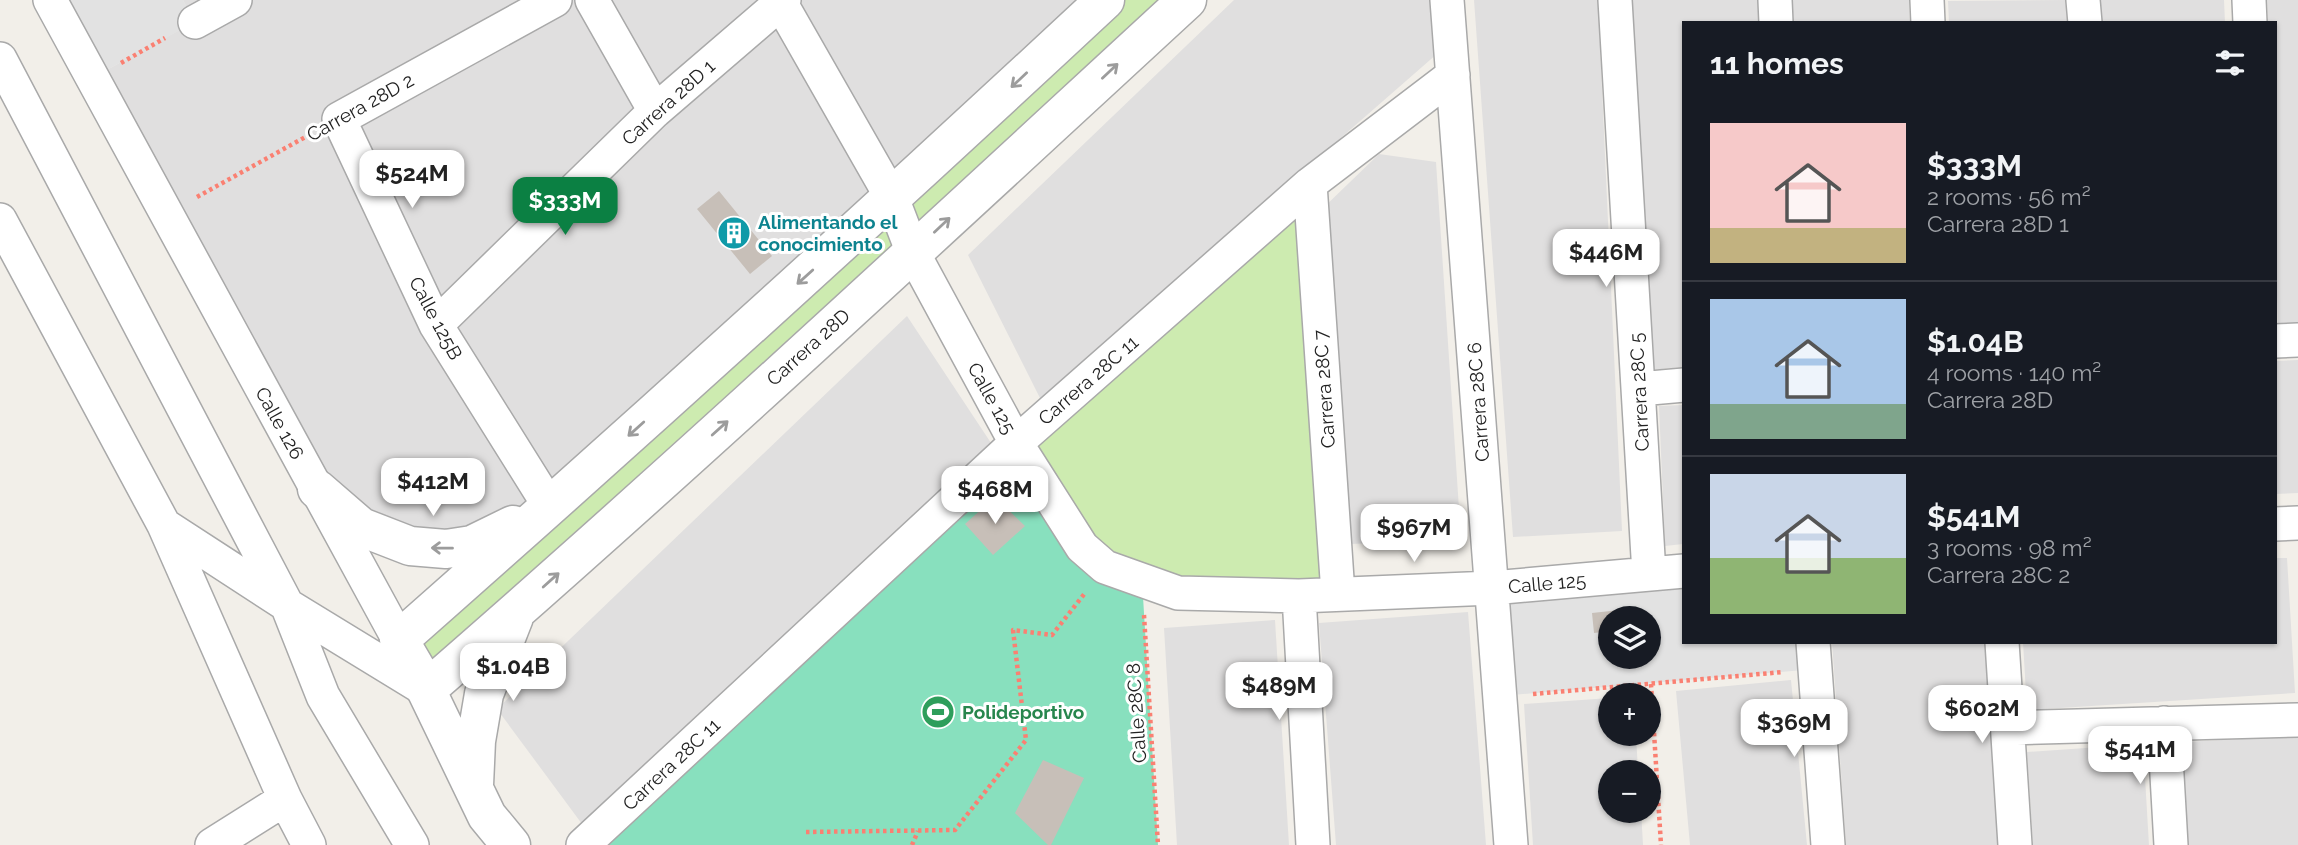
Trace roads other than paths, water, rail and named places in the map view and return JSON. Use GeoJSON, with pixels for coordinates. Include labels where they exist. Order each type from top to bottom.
{"type":"FeatureCollection","features":[{"type":"Feature","properties":{"kind":"street","name":"Calle 126"},"geometry":{"type":"LineString","coordinates":[[50,0],[426,690],[487,816],[511,845]]}},
{"type":"Feature","properties":{"kind":"street"},"geometry":{"type":"LineString","coordinates":[[195,22],[234,0]]}},
{"type":"Feature","properties":{"kind":"street","name":"Carrera 28D 2"},"geometry":{"type":"LineString","coordinates":[[339,119],[555,0]]}},
{"type":"Feature","properties":{"kind":"street"},"geometry":{"type":"LineString","coordinates":[[592,0],[656,111]]}},
{"type":"Feature","properties":{"kind":"street"},"geometry":{"type":"LineString","coordinates":[[399,640],[892,198],[1105,0]]}},
{"type":"Feature","properties":{"kind":"street","name":"Carrera 28D"},"geometry":{"type":"LineString","coordinates":[[426,690],[913,253],[1186,0]]}},
{"type":"Feature","properties":{"kind":"street","name":"Carrera 28C 6"},"geometry":{"type":"LineString","coordinates":[[1447,0],[1511,845]]}},
{"type":"Feature","properties":{"kind":"street","name":"Carrera 28C 5"},"geometry":{"type":"LineString","coordinates":[[1615,0],[1649,574]]}},
{"type":"Feature","properties":{"kind":"street"},"geometry":{"type":"LineString","coordinates":[[1775,0],[1776,21]]}},
{"type":"Feature","properties":{"kind":"street"},"geometry":{"type":"LineString","coordinates":[[1927,0],[1927,21]]}},
{"type":"Feature","properties":{"kind":"street"},"geometry":{"type":"LineString","coordinates":[[2083,0],[2085,21]]}},
{"type":"Feature","properties":{"kind":"street"},"geometry":{"type":"LineString","coordinates":[[2249,0],[2250,21]]}},
{"type":"Feature","properties":{"kind":"street","name":"Carrera 28D 1"},"geometry":{"type":"LineString","coordinates":[[436,324],[656,111],[781,1]]}},
{"type":"Feature","properties":{"kind":"street","name":"Calle 125"},"geometry":{"type":"LineString","coordinates":[[781,1],[892,198],[913,253],[1016,443],[1082,547],[1105,567],[1178,593],[1299,596],[1492,588],[1682,571]]}},
{"type":"Feature","properties":{"kind":"street"},"geometry":{"type":"LineString","coordinates":[[0,59],[287,606],[323,696],[412,845]]}},
{"type":"Feature","properties":{"kind":"street","name":"Carrera 28C 11"},"geometry":{"type":"LineString","coordinates":[[583,845],[1016,443],[1310,184],[1453,75]]}},
{"type":"Feature","properties":{"kind":"street","name":"Calle 125B"},"geometry":{"type":"LineString","coordinates":[[339,119],[436,324],[550,507]]}},
{"type":"Feature","properties":{"kind":"street","name":"Carrera 28C 7"},"geometry":{"type":"LineString","coordinates":[[1310,184],[1338,594]]}},
{"type":"Feature","properties":{"kind":"street"},"geometry":{"type":"LineString","coordinates":[[0,220],[164,525],[285,799],[309,845]]}},
{"type":"Feature","properties":{"kind":"street"},"geometry":{"type":"LineString","coordinates":[[2277,341],[2298,340]]}},
{"type":"Feature","properties":{"kind":"street"},"geometry":{"type":"LineString","coordinates":[[1639,389],[1682,385]]}},
{"type":"Feature","properties":{"kind":"street"},"geometry":{"type":"LineString","coordinates":[[317,489],[362,527],[410,546],[446,549],[472,545],[550,507]]}},
{"type":"Feature","properties":{"kind":"street"},"geometry":{"type":"LineString","coordinates":[[2277,524],[2298,523]]}},
{"type":"Feature","properties":{"kind":"street"},"geometry":{"type":"LineString","coordinates":[[164,525],[287,606],[426,690]]}},
{"type":"Feature","properties":{"kind":"street"},"geometry":{"type":"LineString","coordinates":[[1299,596],[1313,845]]}},
{"type":"Feature","properties":{"kind":"street"},"geometry":{"type":"LineString","coordinates":[[474,787],[476,741],[484,694],[516,612]]}},
{"type":"Feature","properties":{"kind":"street"},"geometry":{"type":"LineString","coordinates":[[2002,644],[2015,845]]}},
{"type":"Feature","properties":{"kind":"street"},"geometry":{"type":"LineString","coordinates":[[1814,656],[1828,845]]}},
{"type":"Feature","properties":{"kind":"street"},"geometry":{"type":"LineString","coordinates":[[2008,728],[2298,720]]}},
{"type":"Feature","properties":{"kind":"street"},"geometry":{"type":"LineString","coordinates":[[2164,723],[2171,845]]}},
{"type":"Feature","properties":{"kind":"street"},"geometry":{"type":"LineString","coordinates":[[212,845],[285,799]]}},
{"type":"Feature","properties":{"kind":"place","name":"Alimentando el conocimiento"},"geometry":{"type":"Point","coordinates":[734,233]}},
{"type":"Feature","properties":{"kind":"place","name":"Polideportivo"},"geometry":{"type":"Point","coordinates":[938,712]}}]}
